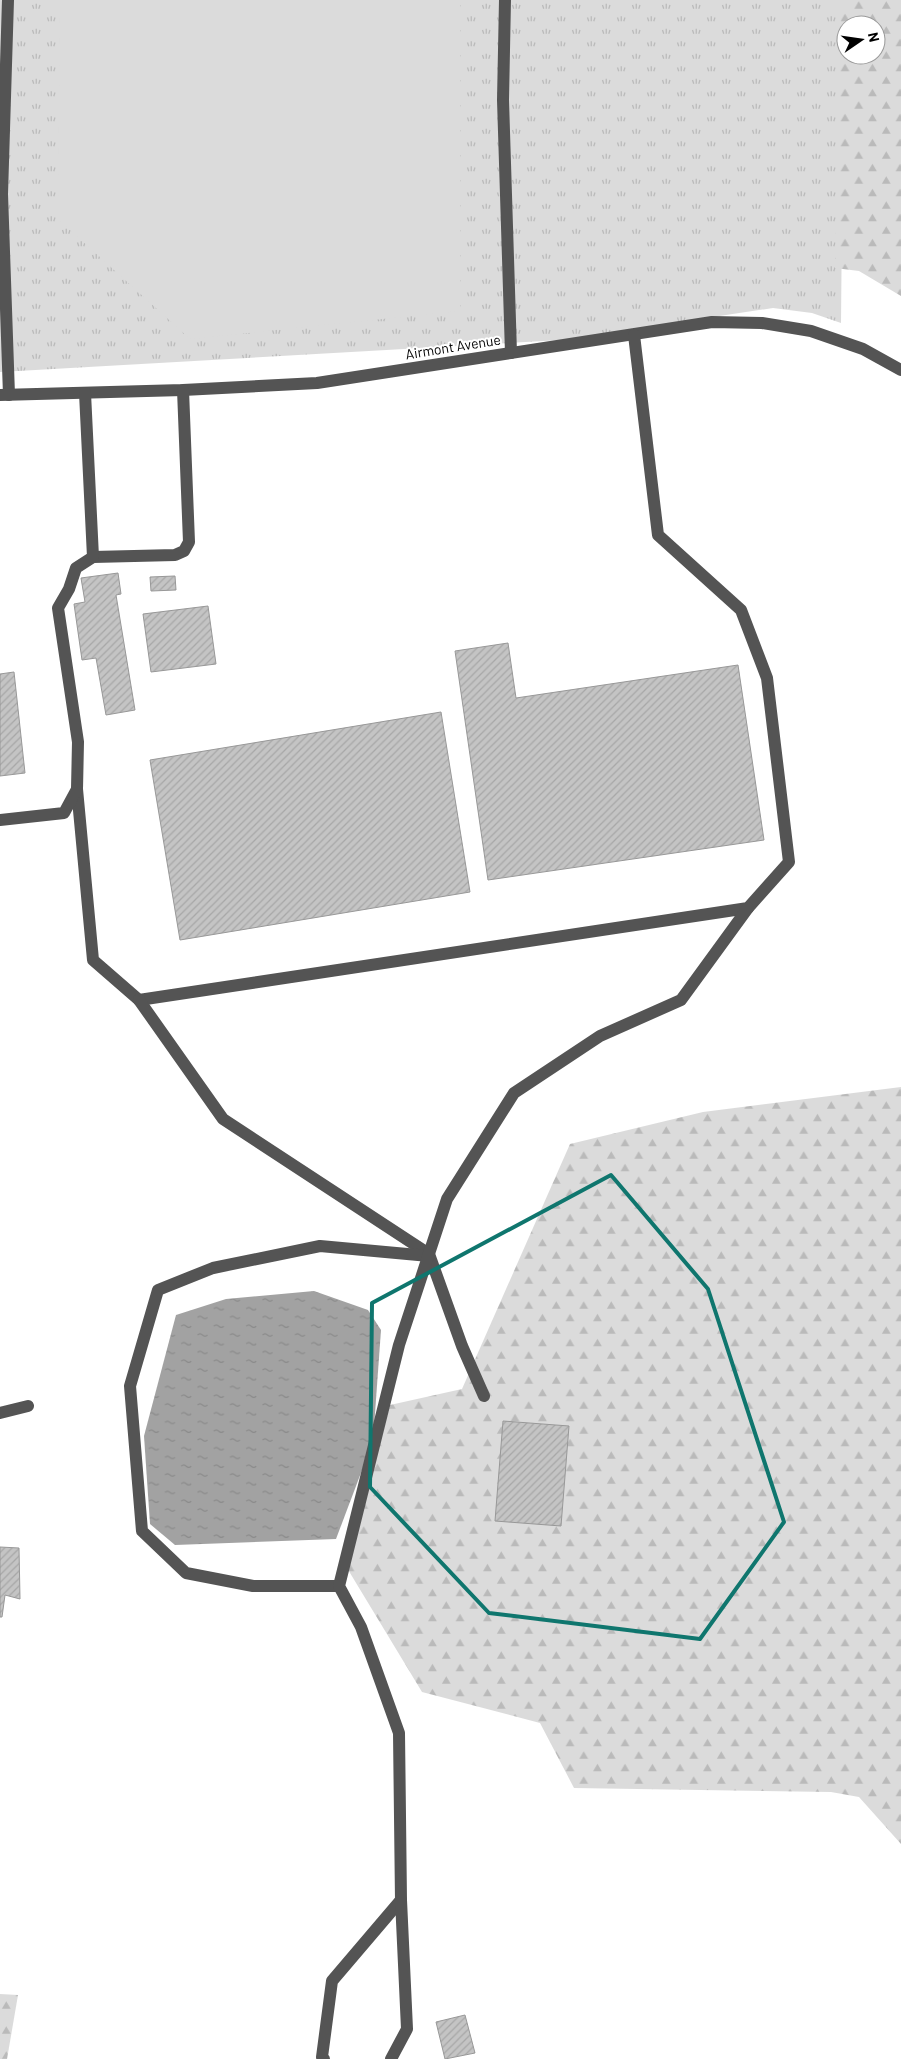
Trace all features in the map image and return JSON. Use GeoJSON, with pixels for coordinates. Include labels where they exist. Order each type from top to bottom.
{"type":"FeatureCollection","features":[{"type":"Feature","properties":{"kind":"street"},"geometry":{"type":"LineString","coordinates":[[5,395],[2,194],[8,0]]}},
{"type":"Feature","properties":{"kind":"street"},"geometry":{"type":"LineString","coordinates":[[505,0],[503,100],[511,353]]}},
{"type":"Feature","properties":{"kind":"street","name":"Airmont Avenue"},"geometry":{"type":"LineString","coordinates":[[5,395],[183,390],[317,383],[712,322],[762,323],[811,331],[863,349],[901,370]]}},
{"type":"Feature","properties":{"kind":"street"},"geometry":{"type":"LineString","coordinates":[[392,2059],[407,2030],[401,1900],[399,1733],[361,1627],[339,1586],[399,1345],[447,1199],[514,1093],[600,1036],[681,1000],[748,908],[789,862],[767,678],[741,610],[658,535],[634,335]]}},
{"type":"Feature","properties":{"kind":"street"},"geometry":{"type":"LineString","coordinates":[[183,390],[189,542],[184,551],[175,555],[93,557],[76,568],[69,589],[58,608],[78,742],[77,789],[93,960],[139,1000],[223,1119],[429,1255],[462,1346],[484,1396]]}},
{"type":"Feature","properties":{"kind":"street"},"geometry":{"type":"LineString","coordinates":[[85,393],[93,557]]}},
{"type":"Feature","properties":{"kind":"street"},"geometry":{"type":"LineString","coordinates":[[0,820],[64,813],[77,789]]}},
{"type":"Feature","properties":{"kind":"street"},"geometry":{"type":"LineString","coordinates":[[139,1000],[748,908]]}},
{"type":"Feature","properties":{"kind":"street"},"geometry":{"type":"LineString","coordinates":[[339,1586],[253,1586],[186,1573],[142,1531],[130,1386],[158,1290],[213,1268],[320,1246],[429,1255]]}},
{"type":"Feature","properties":{"kind":"street"},"geometry":{"type":"LineString","coordinates":[[0,1413],[28,1406]]}},
{"type":"Feature","properties":{"kind":"street"},"geometry":{"type":"LineString","coordinates":[[324,2059],[322,2057],[332,1981],[401,1900]]}},
{"type":"Feature","properties":{"kind":"highlighted area"},"geometry":{"type":"Polygon","coordinates":[[[611,1175],[708,1289],[784,1522],[700,1639],[489,1613],[370,1487],[372,1303],[611,1175]]]}},
{"type":"Feature","properties":{"kind":"green space"},"geometry":{"type":"Polygon","coordinates":[[[0,0],[844,0],[844,15],[836,15],[836,65],[843,65],[841,323],[812,313],[773,308],[561,340],[0,372],[0,0]]]}},
{"type":"Feature","properties":{"kind":"green space"},"geometry":{"type":"Polygon","coordinates":[[[60,0],[460,0],[460,311],[190,339],[58,219],[60,0]]]}},
{"type":"Feature","properties":{"kind":"green space"},"geometry":{"type":"Polygon","coordinates":[[[841,0],[901,0],[901,296],[859,271],[835,268],[840,65],[886,65],[886,15],[841,15],[841,0]]]}},
{"type":"Feature","properties":{"kind":"green space"},"geometry":{"type":"Polygon","coordinates":[[[901,1087],[901,1844],[859,1797],[831,1792],[574,1788],[540,1723],[422,1692],[347,1568],[390,1405],[462,1389],[570,1144],[703,1112],[901,1087]]]}},
{"type":"Feature","properties":{"kind":"green space"},"geometry":{"type":"Polygon","coordinates":[[[0,1994],[18,1995],[7,2059],[0,2059],[0,1994]]]}},
{"type":"Feature","properties":{"kind":"water"},"geometry":{"type":"Polygon","coordinates":[[[314,1291],[368,1310],[381,1330],[373,1441],[336,1539],[175,1545],[150,1524],[144,1436],[176,1315],[226,1299],[314,1291]]]}},
{"type":"Feature","properties":{"kind":"building"},"geometry":{"type":"Polygon","coordinates":[[[118,573],[121,594],[116,595],[135,710],[106,715],[96,658],[82,660],[74,604],[85,602],[81,578],[118,573]]]}},
{"type":"Feature","properties":{"kind":"building"},"geometry":{"type":"Polygon","coordinates":[[[175,576],[176,590],[151,591],[150,577],[175,576]]]}},
{"type":"Feature","properties":{"kind":"building"},"geometry":{"type":"Polygon","coordinates":[[[208,606],[216,664],[151,672],[143,614],[208,606]]]}},
{"type":"Feature","properties":{"kind":"building"},"geometry":{"type":"Polygon","coordinates":[[[508,643],[516,698],[738,665],[764,840],[488,880],[455,651],[508,643]]]}},
{"type":"Feature","properties":{"kind":"building"},"geometry":{"type":"Polygon","coordinates":[[[14,672],[25,773],[0,776],[0,674],[14,672]]]}},
{"type":"Feature","properties":{"kind":"building"},"geometry":{"type":"Polygon","coordinates":[[[441,712],[470,892],[180,940],[150,760],[441,712]]]}},
{"type":"Feature","properties":{"kind":"building"},"geometry":{"type":"Polygon","coordinates":[[[503,1421],[569,1426],[561,1526],[495,1521],[503,1421]]]}},
{"type":"Feature","properties":{"kind":"building"},"geometry":{"type":"Polygon","coordinates":[[[0,1547],[19,1548],[20,1599],[5,1595],[2,1617],[0,1617],[0,1547]]]}},
{"type":"Feature","properties":{"kind":"building"},"geometry":{"type":"Polygon","coordinates":[[[465,2015],[475,2053],[445,2059],[436,2022],[465,2015]]]}}]}
